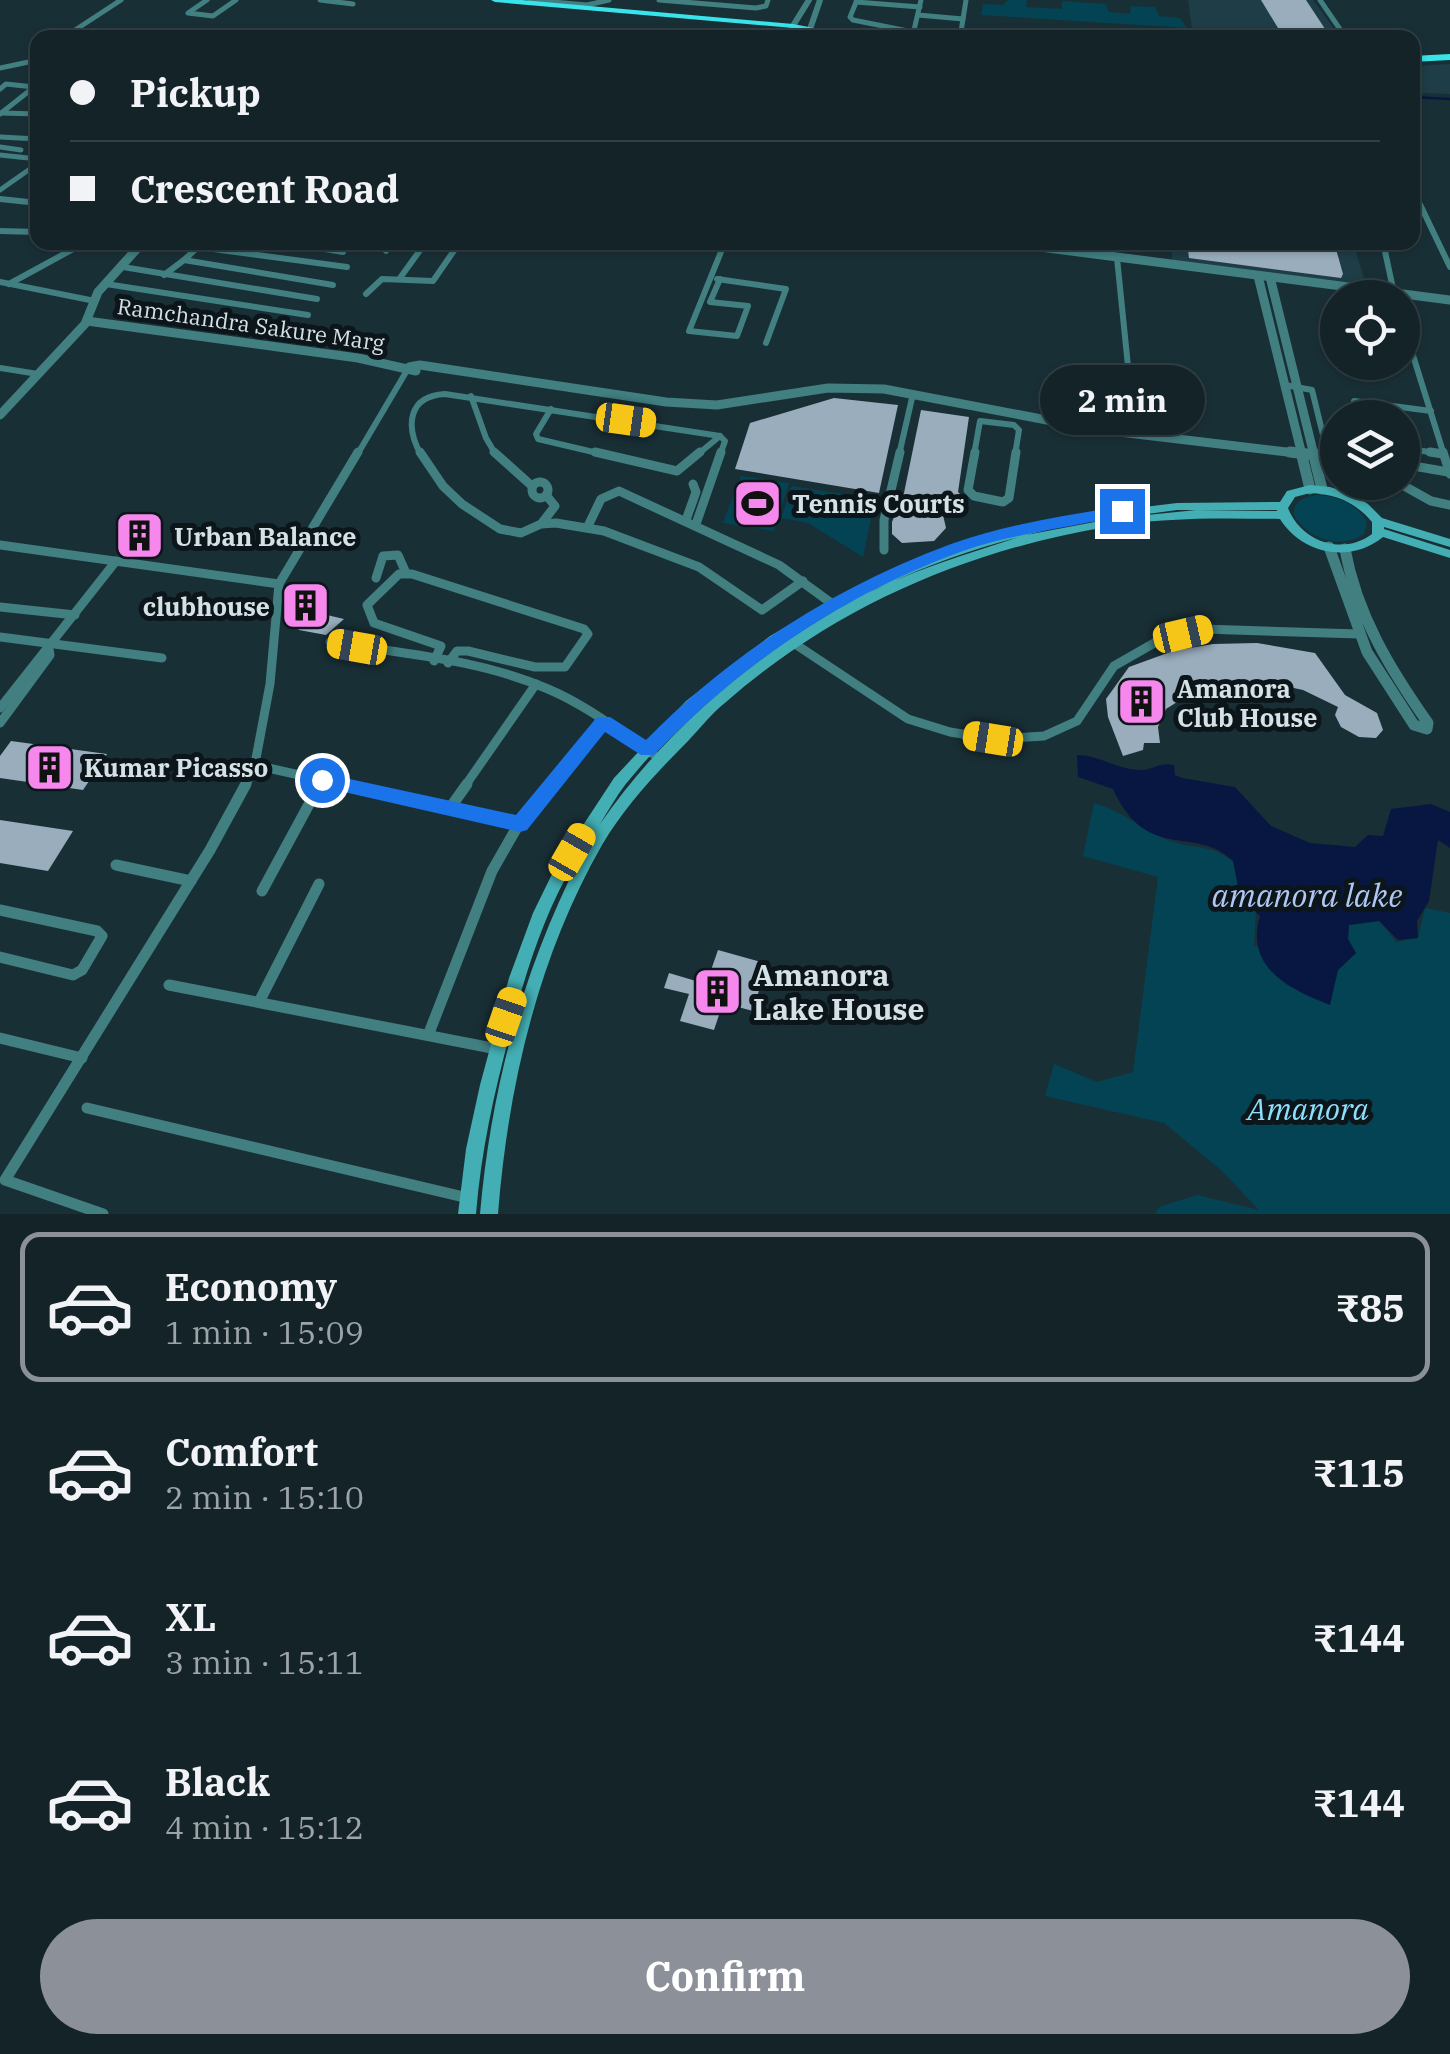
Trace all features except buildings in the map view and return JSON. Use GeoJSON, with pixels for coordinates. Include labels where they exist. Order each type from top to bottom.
{"type":"FeatureCollection","features":[{"type":"Feature","properties":{"kind":"highway"},"geometry":{"type":"LineString","coordinates":[[482,0],[534,10],[792,28]]}},
{"type":"Feature","properties":{"kind":"highway"},"geometry":{"type":"LineString","coordinates":[[495,0],[810,30]]}},
{"type":"Feature","properties":{"kind":"highway"},"geometry":{"type":"LineString","coordinates":[[1420,61],[1450,59]]}},
{"type":"Feature","properties":{"kind":"main road"},"geometry":{"type":"LineString","coordinates":[[1283,510],[1292,494],[1316,489],[1357,500],[1378,526],[1450,554]]}},
{"type":"Feature","properties":{"kind":"main road"},"geometry":{"type":"LineString","coordinates":[[1283,510],[1302,536],[1329,547],[1345,549],[1370,543],[1378,526]]}},
{"type":"Feature","properties":{"kind":"main road"},"geometry":{"type":"LineString","coordinates":[[468,1206],[497,1050],[537,925],[558,875],[585,829],[729,673],[768,643],[838,608],[932,569],[1039,536],[1168,515],[1283,510]]}},
{"type":"Feature","properties":{"kind":"main road"},"geometry":{"type":"LineString","coordinates":[[1378,526],[1450,543]]}},
{"type":"Feature","properties":{"kind":"main road"},"geometry":{"type":"LineString","coordinates":[[488,1214],[506,1090],[554,929],[600,835],[654,755],[740,681],[838,608]]}},
{"type":"Feature","properties":{"kind":"street"},"geometry":{"type":"LineString","coordinates":[[75,30],[121,0]]}},
{"type":"Feature","properties":{"kind":"street"},"geometry":{"type":"LineString","coordinates":[[207,0],[188,13],[213,16],[236,0]]}},
{"type":"Feature","properties":{"kind":"street"},"geometry":{"type":"LineString","coordinates":[[320,0],[353,4]]}},
{"type":"Feature","properties":{"kind":"street"},"geometry":{"type":"LineString","coordinates":[[530,0],[587,5],[609,0]]}},
{"type":"Feature","properties":{"kind":"street"},"geometry":{"type":"LineString","coordinates":[[660,0],[756,8],[766,6],[768,0]]}},
{"type":"Feature","properties":{"kind":"street"},"geometry":{"type":"LineString","coordinates":[[792,28],[810,0]]}},
{"type":"Feature","properties":{"kind":"street"},"geometry":{"type":"LineString","coordinates":[[810,30],[820,0]]}},
{"type":"Feature","properties":{"kind":"street"},"geometry":{"type":"LineString","coordinates":[[961,30],[966,0]]}},
{"type":"Feature","properties":{"kind":"street"},"geometry":{"type":"LineString","coordinates":[[1320,0],[1341,30]]}},
{"type":"Feature","properties":{"kind":"street"},"geometry":{"type":"LineString","coordinates":[[905,30],[850,18],[856,1],[921,3],[911,30]]}},
{"type":"Feature","properties":{"kind":"street"},"geometry":{"type":"LineString","coordinates":[[918,15],[963,19]]}},
{"type":"Feature","properties":{"kind":"street"},"geometry":{"type":"LineString","coordinates":[[0,68],[30,59]]}},
{"type":"Feature","properties":{"kind":"street"},"geometry":{"type":"LineString","coordinates":[[0,89],[6,84],[30,85]]}},
{"type":"Feature","properties":{"kind":"street"},"geometry":{"type":"LineString","coordinates":[[1,113],[30,90]]}},
{"type":"Feature","properties":{"kind":"street"},"geometry":{"type":"LineString","coordinates":[[0,104],[13,104]]}},
{"type":"Feature","properties":{"kind":"street"},"geometry":{"type":"LineString","coordinates":[[1,113],[30,114]]}},
{"type":"Feature","properties":{"kind":"street"},"geometry":{"type":"LineString","coordinates":[[0,137],[30,138]]}},
{"type":"Feature","properties":{"kind":"street"},"geometry":{"type":"LineString","coordinates":[[0,151],[21,150]]}},
{"type":"Feature","properties":{"kind":"street"},"geometry":{"type":"LineString","coordinates":[[0,151],[30,157]]}},
{"type":"Feature","properties":{"kind":"street"},"geometry":{"type":"LineString","coordinates":[[0,190],[30,168]]}},
{"type":"Feature","properties":{"kind":"street"},"geometry":{"type":"LineString","coordinates":[[0,199],[30,202]]}},
{"type":"Feature","properties":{"kind":"street"},"geometry":{"type":"LineString","coordinates":[[1420,204],[1450,267]]}},
{"type":"Feature","properties":{"kind":"street"},"geometry":{"type":"LineString","coordinates":[[0,231],[30,232]]}},
{"type":"Feature","properties":{"kind":"street"},"geometry":{"type":"LineString","coordinates":[[3,284],[70,250]]}},
{"type":"Feature","properties":{"kind":"street"},"geometry":{"type":"LineString","coordinates":[[0,415],[87,322],[106,284],[138,250]]}},
{"type":"Feature","properties":{"kind":"street"},"geometry":{"type":"LineString","coordinates":[[164,274],[195,250]]}},
{"type":"Feature","properties":{"kind":"street"},"geometry":{"type":"LineString","coordinates":[[220,250],[347,267]]}},
{"type":"Feature","properties":{"kind":"street"},"geometry":{"type":"LineString","coordinates":[[333,250],[343,252]]}},
{"type":"Feature","properties":{"kind":"street"},"geometry":{"type":"LineString","coordinates":[[400,278],[420,250]]}},
{"type":"Feature","properties":{"kind":"street"},"geometry":{"type":"LineString","coordinates":[[433,281],[454,250]]}},
{"type":"Feature","properties":{"kind":"street"},"geometry":{"type":"LineString","coordinates":[[720,280],[710,302],[748,306],[737,336],[731,338],[689,330],[722,250]]}},
{"type":"Feature","properties":{"kind":"street"},"geometry":{"type":"LineString","coordinates":[[1060,250],[1320,285]]}},
{"type":"Feature","properties":{"kind":"street"},"geometry":{"type":"LineString","coordinates":[[1384,250],[1391,280]]}},
{"type":"Feature","properties":{"kind":"street"},"geometry":{"type":"LineString","coordinates":[[1118,258],[1135,435]]}},
{"type":"Feature","properties":{"kind":"street"},"geometry":{"type":"LineString","coordinates":[[184,260],[333,284]]}},
{"type":"Feature","properties":{"kind":"street"},"geometry":{"type":"LineString","coordinates":[[124,267],[317,300]]}},
{"type":"Feature","properties":{"kind":"street"},"geometry":{"type":"LineString","coordinates":[[252,289],[267,274]]}},
{"type":"Feature","properties":{"kind":"street"},"geometry":{"type":"LineString","coordinates":[[1264,277],[1293,418],[1316,489]]}},
{"type":"Feature","properties":{"kind":"street"},"geometry":{"type":"LineString","coordinates":[[1264,277],[1315,455],[1316,489]]}},
{"type":"Feature","properties":{"kind":"street"},"geometry":{"type":"LineString","coordinates":[[710,278],[786,289],[766,344]]}},
{"type":"Feature","properties":{"kind":"street"},"geometry":{"type":"LineString","coordinates":[[366,294],[378,280],[448,282]]}},
{"type":"Feature","properties":{"kind":"street"},"geometry":{"type":"LineString","coordinates":[[3,284],[95,301]]}},
{"type":"Feature","properties":{"kind":"street"},"geometry":{"type":"LineString","coordinates":[[106,284],[308,316]]}},
{"type":"Feature","properties":{"kind":"street"},"geometry":{"type":"LineString","coordinates":[[1420,297],[1450,300]]}},
{"type":"Feature","properties":{"kind":"street","name":"Ramchandra Sakure Marg"},"geometry":{"type":"LineString","coordinates":[[87,322],[696,410],[734,410],[864,387],[951,400],[1002,419],[1315,455]]}},
{"type":"Feature","properties":{"kind":"street"},"geometry":{"type":"LineString","coordinates":[[103,1214],[5,1180],[191,881],[254,769],[270,684],[280,584],[409,367]]}},
{"type":"Feature","properties":{"kind":"street"},"geometry":{"type":"LineString","coordinates":[[0,368],[38,374]]}},
{"type":"Feature","properties":{"kind":"street"},"geometry":{"type":"LineString","coordinates":[[1420,377],[1449,473],[1420,467]]}},
{"type":"Feature","properties":{"kind":"street"},"geometry":{"type":"LineString","coordinates":[[1285,384],[1312,390],[1320,421],[1293,418]]}},
{"type":"Feature","properties":{"kind":"street","name":"Ramchandra Sakure Marg"},"geometry":{"type":"LineString","coordinates":[[778,400],[840,392],[974,408]]}},
{"type":"Feature","properties":{"kind":"street"},"geometry":{"type":"LineString","coordinates":[[691,522],[725,441],[720,436],[471,396],[434,395],[421,398],[414,405],[410,424],[429,473],[476,514],[503,530],[517,533],[542,523],[588,526],[698,567],[762,610],[803,581]]}},
{"type":"Feature","properties":{"kind":"street"},"geometry":{"type":"LineString","coordinates":[[471,396],[486,444],[497,461],[532,486],[532,494],[546,495],[555,506],[542,523]]}},
{"type":"Feature","properties":{"kind":"street"},"geometry":{"type":"LineString","coordinates":[[884,550],[884,520],[912,398]]}},
{"type":"Feature","properties":{"kind":"street"},"geometry":{"type":"LineString","coordinates":[[551,409],[536,434],[538,439],[663,470],[686,467],[720,436]]}},
{"type":"Feature","properties":{"kind":"street"},"geometry":{"type":"LineString","coordinates":[[1420,410],[1431,412]]}},
{"type":"Feature","properties":{"kind":"street"},"geometry":{"type":"LineString","coordinates":[[1002,419],[1019,430],[1009,498],[1003,502],[974,496],[968,490],[978,423],[1002,419]]}},
{"type":"Feature","properties":{"kind":"street"},"geometry":{"type":"LineString","coordinates":[[1420,450],[1443,454]]}},
{"type":"Feature","properties":{"kind":"street"},"geometry":{"type":"LineString","coordinates":[[691,522],[696,492],[693,484]]}},
{"type":"Feature","properties":{"kind":"street"},"geometry":{"type":"LineString","coordinates":[[588,526],[594,504],[607,492],[619,491],[779,564],[838,608]]}},
{"type":"Feature","properties":{"kind":"street"},"geometry":{"type":"LineString","coordinates":[[1420,495],[1450,505]]}},
{"type":"Feature","properties":{"kind":"street"},"geometry":{"type":"LineString","coordinates":[[0,545],[280,584]]}},
{"type":"Feature","properties":{"kind":"street"},"geometry":{"type":"LineString","coordinates":[[1329,547],[1359,634],[1390,693],[1414,725],[1427,729],[1428,723],[1382,652],[1345,549]]}},
{"type":"Feature","properties":{"kind":"street"},"geometry":{"type":"LineString","coordinates":[[376,578],[379,562],[388,555],[398,555],[406,573]]}},
{"type":"Feature","properties":{"kind":"street"},"geometry":{"type":"LineString","coordinates":[[0,708],[50,655],[51,646],[116,561]]}},
{"type":"Feature","properties":{"kind":"street"},"geometry":{"type":"LineString","coordinates":[[434,661],[440,646],[374,623],[367,606],[392,579],[406,573],[588,634],[565,667],[526,667],[464,649],[456,651],[448,663]]}},
{"type":"Feature","properties":{"kind":"street"},"geometry":{"type":"LineString","coordinates":[[0,607],[75,615]]}},
{"type":"Feature","properties":{"kind":"street"},"geometry":{"type":"LineString","coordinates":[[792,642],[908,719],[950,732],[993,739],[1044,736],[1077,721],[1114,666],[1163,638],[1203,629],[1359,634]]}},
{"type":"Feature","properties":{"kind":"street"},"geometry":{"type":"LineString","coordinates":[[0,637],[162,658]]}},
{"type":"Feature","properties":{"kind":"street"},"geometry":{"type":"LineString","coordinates":[[330,642],[536,684],[654,755]]}},
{"type":"Feature","properties":{"kind":"street"},"geometry":{"type":"LineString","coordinates":[[450,808],[536,684]]}},
{"type":"Feature","properties":{"kind":"street"},"geometry":{"type":"LineString","coordinates":[[0,723],[10,695]]}},
{"type":"Feature","properties":{"kind":"street"},"geometry":{"type":"LineString","coordinates":[[429,1033],[492,871],[520,824],[603,722]]}},
{"type":"Feature","properties":{"kind":"street"},"geometry":{"type":"LineString","coordinates":[[268,768],[520,824]]}},
{"type":"Feature","properties":{"kind":"street"},"geometry":{"type":"LineString","coordinates":[[262,890],[322,780]]}},
{"type":"Feature","properties":{"kind":"street"},"geometry":{"type":"LineString","coordinates":[[116,865],[191,881]]}},
{"type":"Feature","properties":{"kind":"street"},"geometry":{"type":"LineString","coordinates":[[258,1002],[319,884]]}},
{"type":"Feature","properties":{"kind":"street"},"geometry":{"type":"LineString","coordinates":[[0,910],[97,931],[102,936],[82,970],[73,974],[0,957]]}},
{"type":"Feature","properties":{"kind":"street"},"geometry":{"type":"LineString","coordinates":[[170,986],[429,1033],[497,1050]]}},
{"type":"Feature","properties":{"kind":"street"},"geometry":{"type":"LineString","coordinates":[[0,1038],[82,1058]]}},
{"type":"Feature","properties":{"kind":"street"},"geometry":{"type":"LineString","coordinates":[[87,1108],[468,1206]]}},
{"type":"Feature","properties":{"kind":"shaded area"},"geometry":{"type":"Polygon","coordinates":[[[1188,0],[1313,0],[1335,30],[1192,30],[1188,0]]]}},
{"type":"Feature","properties":{"kind":"shaded area"},"geometry":{"type":"Polygon","coordinates":[[[1450,64],[1450,94],[1422,93],[1420,66],[1450,64]]]}},
{"type":"Feature","properties":{"kind":"shaded area"},"geometry":{"type":"Polygon","coordinates":[[[1171,250],[1355,250],[1365,280],[1331,280],[1173,262],[1171,250]]]}},
{"type":"Feature","properties":{"kind":"green space"},"geometry":{"type":"Polygon","coordinates":[[[1008,0],[1027,0],[1026,7],[1062,9],[1062,1],[1105,4],[1109,12],[1130,14],[1131,6],[1155,7],[1159,16],[1180,18],[1187,28],[981,15],[983,4],[1003,5],[1008,0]]]}},
{"type":"Feature","properties":{"kind":"green space","name":"Tennis Courts"},"geometry":{"type":"Polygon","coordinates":[[[741,476],[789,483],[774,531],[723,523],[741,476]]]}},
{"type":"Feature","properties":{"kind":"green space"},"geometry":{"type":"Polygon","coordinates":[[[792,486],[875,499],[863,557],[808,523],[781,518],[792,486]]]}},
{"type":"Feature","properties":{"kind":"green space"},"geometry":{"type":"Polygon","coordinates":[[[1317,495],[1320,500],[1341,500],[1352,505],[1367,522],[1364,534],[1345,541],[1316,536],[1294,515],[1295,506],[1317,495]]]}},
{"type":"Feature","properties":{"kind":"green space","name":"Amanora"},"geometry":{"type":"Polygon","coordinates":[[[1094,803],[1163,838],[1210,849],[1233,861],[1240,897],[1256,910],[1254,945],[1338,970],[1356,953],[1348,939],[1349,925],[1380,921],[1396,942],[1418,938],[1425,908],[1450,913],[1450,1214],[1155,1214],[1159,1207],[1197,1195],[1259,1210],[1221,1170],[1164,1123],[1045,1096],[1054,1064],[1097,1082],[1133,1072],[1158,877],[1083,856],[1094,803]]]}},
{"type":"Feature","properties":{"kind":"water","name":"amanora lake"},"geometry":{"type":"Polygon","coordinates":[[[1077,755],[1134,770],[1174,765],[1175,775],[1182,778],[1235,787],[1271,826],[1310,843],[1355,847],[1368,835],[1383,836],[1391,809],[1431,804],[1450,812],[1450,848],[1438,840],[1429,901],[1417,921],[1418,938],[1398,940],[1379,921],[1349,925],[1348,939],[1356,953],[1338,970],[1330,1005],[1299,992],[1264,962],[1257,934],[1260,916],[1240,897],[1233,861],[1218,850],[1156,835],[1141,827],[1126,812],[1113,789],[1078,777],[1077,755]]]}},
{"type":"Feature","properties":{"kind":"waterway"},"geometry":{"type":"LineString","coordinates":[[1420,97],[1450,99]]}},
{"type":"Feature","properties":{"kind":"place","name":"Tennis Courts"},"geometry":{"type":"Point","coordinates":[757,503]}},
{"type":"Feature","properties":{"kind":"place","name":"Urban Balance"},"geometry":{"type":"Point","coordinates":[139,536]}},
{"type":"Feature","properties":{"kind":"place","name":"clubhouse"},"geometry":{"type":"Point","coordinates":[305,606]}},
{"type":"Feature","properties":{"kind":"place","name":"Amanora Club House"},"geometry":{"type":"Point","coordinates":[1142,702]}},
{"type":"Feature","properties":{"kind":"place","name":"Kumar Picasso"},"geometry":{"type":"Point","coordinates":[49,767]}},
{"type":"Feature","properties":{"kind":"place","name":"Amanora Lake House"},"geometry":{"type":"Point","coordinates":[718,991]}},
{"type":"Feature","properties":{"kind":"route"},"geometry":{"type":"LineString","coordinates":[[322,780],[520,824],[603,722],[648,750],[688,709],[768,643],[852,594],[923,560],[1000,535],[1122,511]]}}]}
